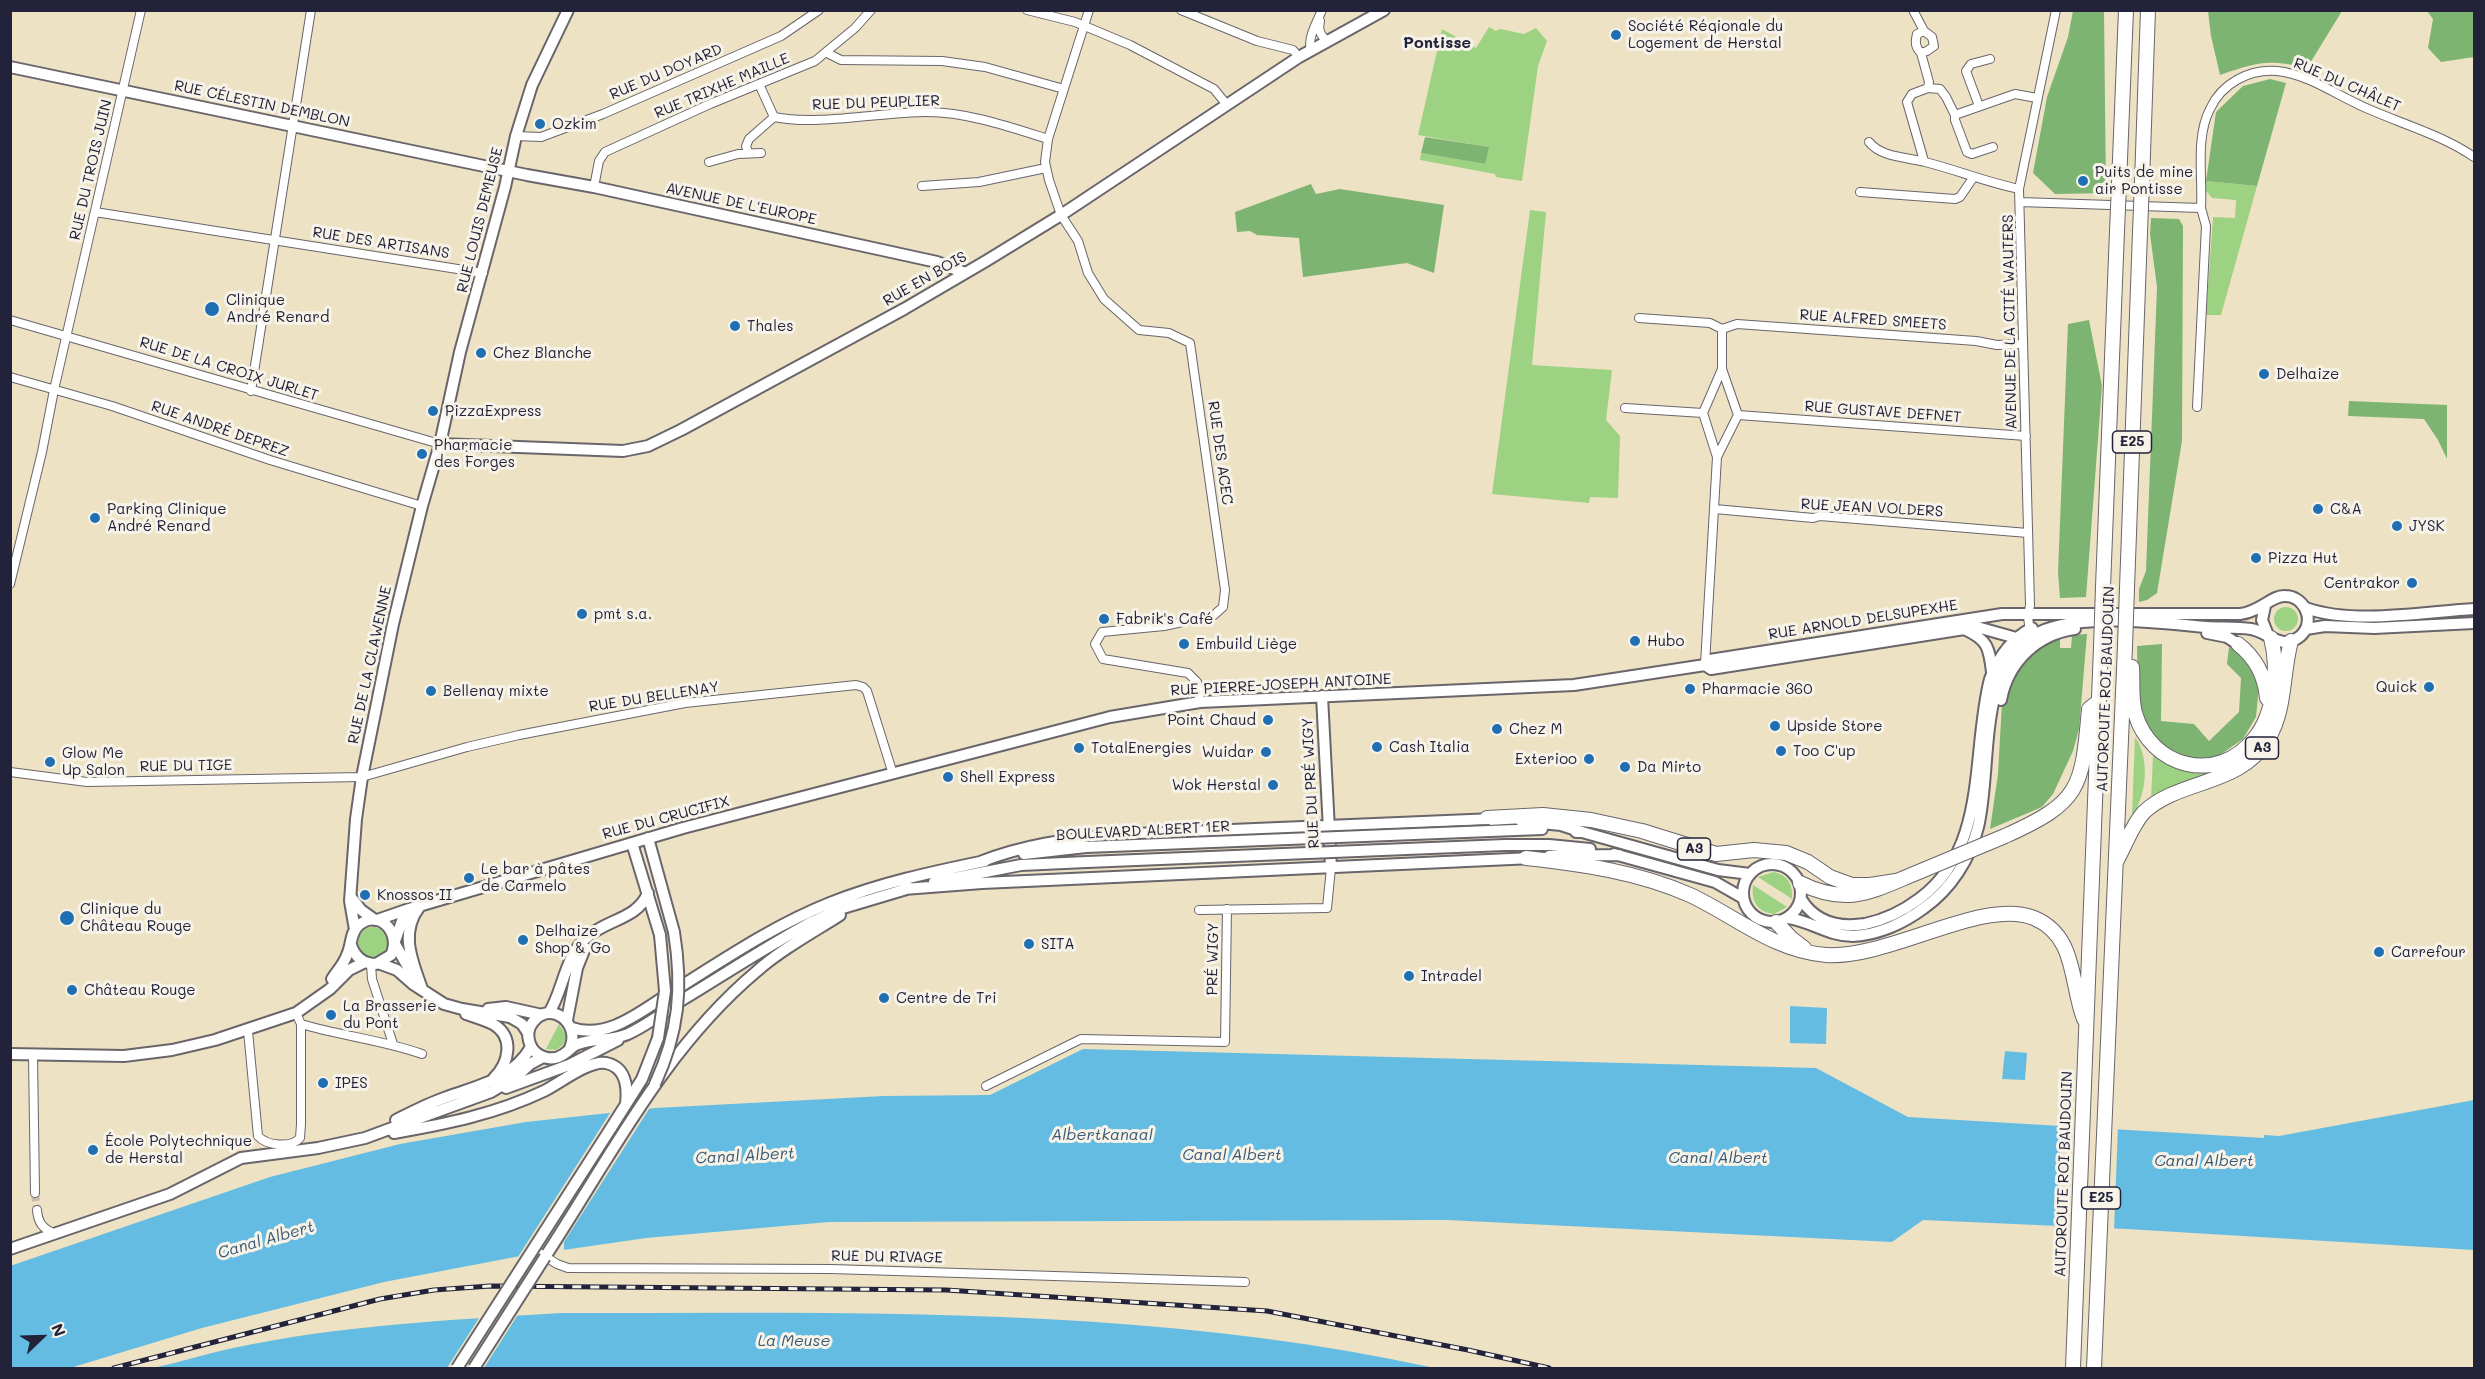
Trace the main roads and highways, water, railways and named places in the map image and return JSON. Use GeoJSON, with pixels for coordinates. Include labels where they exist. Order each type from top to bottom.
{"type":"FeatureCollection","features":[{"type":"Feature","properties":{"kind":"highway","name":"AUTOROUTE ROI BAUDOUIN"},"geometry":{"type":"LineString","coordinates":[[2073,1368],[2126,10]]}},
{"type":"Feature","properties":{"kind":"highway","name":"AUTOROUTE ROI BAUDOUIN"},"geometry":{"type":"LineString","coordinates":[[2094,1368],[2125,646],[2148,10]]}},
{"type":"Feature","properties":{"kind":"highway","name":"A3"},"geometry":{"type":"LineString","coordinates":[[2125,646],[2132,668],[2132,700],[2136,716],[2148,740],[2171,759],[2181,764],[2205,765],[2227,760],[2239,754],[2255,738],[2266,714],[2274,679],[2275,653],[2270,636]]}},
{"type":"Feature","properties":{"kind":"highway","name":"A3"},"geometry":{"type":"LineString","coordinates":[[2116,861],[2135,824],[2145,812],[2163,800],[2247,763],[2263,747],[2278,718],[2291,641]]}},
{"type":"Feature","properties":{"kind":"highway"},"geometry":{"type":"LineString","coordinates":[[2238,644],[2252,657],[2261,673],[2266,690],[2266,714]]}},
{"type":"Feature","properties":{"kind":"highway","name":"A3"},"geometry":{"type":"LineString","coordinates":[[1800,884],[1850,896],[1874,892],[2005,836],[2054,811],[2076,786],[2085,759],[2089,709],[2099,700]]}},
{"type":"Feature","properties":{"kind":"highway","name":"A3"},"geometry":{"type":"LineString","coordinates":[[1489,824],[1543,815],[1591,820],[1642,831],[1716,854],[1754,850],[1786,853],[1808,862],[1830,877],[1852,885],[1896,881]]}},
{"type":"Feature","properties":{"kind":"highway"},"geometry":{"type":"LineString","coordinates":[[1526,858],[1591,866],[1632,875],[1690,895],[1777,943],[1831,955],[1859,953],[1890,946],[1984,916],[2009,913],[2027,915],[2045,924],[2056,933],[2068,952],[2073,966],[2077,1001],[2086,1027]]}},
{"type":"Feature","properties":{"kind":"highway"},"geometry":{"type":"LineString","coordinates":[[1782,920],[1791,939],[1808,951]]}},
{"type":"Feature","properties":{"kind":"main road","name":"RUE LOUIS DEMEUSE"},"geometry":{"type":"LineString","coordinates":[[440,444],[460,352],[483,273],[516,136],[532,85],[568,10]]}},
{"type":"Feature","properties":{"kind":"main road","name":"RUE EN BOIS"},"geometry":{"type":"LineString","coordinates":[[440,444],[623,451],[648,446],[894,315],[965,273],[1061,215],[1299,57],[1384,10]]}},
{"type":"Feature","properties":{"kind":"main road","name":"RUE CÉLESTIN DEMBLON"},"geometry":{"type":"LineString","coordinates":[[10,67],[508,171]]}},
{"type":"Feature","properties":{"kind":"main road","name":"AVENUE DE L'EUROPE"},"geometry":{"type":"LineString","coordinates":[[508,171],[594,187],[937,262],[965,273]]}},
{"type":"Feature","properties":{"kind":"main road","name":"RUE DE LA CLAWENNE"},"geometry":{"type":"LineString","coordinates":[[355,930],[351,897],[356,819],[362,777],[386,654],[422,506],[440,444]]}},
{"type":"Feature","properties":{"kind":"main road"},"geometry":{"type":"LineString","coordinates":[[1801,899],[1810,912],[1821,919],[1844,925],[1864,924],[1911,905],[1940,880],[1954,860],[1969,824],[1988,685],[1992,672],[1999,660],[2026,636],[2055,620],[2084,614],[2240,614],[2265,606],[2282,595],[2296,598],[2306,608],[2326,613],[2366,616],[2475,609]]}},
{"type":"Feature","properties":{"kind":"main road"},"geometry":{"type":"LineString","coordinates":[[2265,606],[2262,620],[2270,636]]}},
{"type":"Feature","properties":{"kind":"main road"},"geometry":{"type":"LineString","coordinates":[[1988,762],[2005,682],[2020,658],[2041,640],[2056,633],[2078,628],[2191,628],[2248,629],[2284,642],[2302,635],[2306,629],[2308,619],[2306,608]]}},
{"type":"Feature","properties":{"kind":"main road","name":"RUE ARNOLD DELSUPEXHE"},"geometry":{"type":"LineString","coordinates":[[1469,690],[1592,683],[1705,665],[1709,660],[1989,615],[2084,614]]}},
{"type":"Feature","properties":{"kind":"main road"},"geometry":{"type":"LineString","coordinates":[[2026,636],[2052,626],[2074,622],[2142,622],[2191,628],[2217,634],[2238,644]]}},
{"type":"Feature","properties":{"kind":"main road"},"geometry":{"type":"LineString","coordinates":[[2306,629],[2325,626],[2374,628],[2475,623]]}},
{"type":"Feature","properties":{"kind":"main road","name":"RUE ARNOLD DELSUPEXHE"},"geometry":{"type":"LineString","coordinates":[[1705,665],[1711,669],[1964,629],[1982,628],[2026,636]]}},
{"type":"Feature","properties":{"kind":"main road"},"geometry":{"type":"LineString","coordinates":[[1964,629],[1985,642],[1989,649],[1992,672]]}},
{"type":"Feature","properties":{"kind":"main road","name":"BOULEVARD ALBERT 1ER"},"geometry":{"type":"LineString","coordinates":[[10,1249],[183,1189],[241,1158],[310,1150],[360,1138],[433,1102],[489,1088],[516,1077],[530,1064],[543,1057],[558,1057],[570,1048],[586,1042],[625,1035],[786,936],[820,918],[904,889],[1006,867],[1505,845],[1562,846],[1619,855],[1715,882],[1743,898],[1752,915],[1764,921],[1804,921],[1834,934],[1860,935],[1894,925],[1929,904],[1953,879],[1973,844],[1979,825],[1998,678],[2026,636]]}},
{"type":"Feature","properties":{"kind":"main road","name":"RUE PIERRE-JOSEPH ANTOINE"},"geometry":{"type":"LineString","coordinates":[[922,767],[1110,717],[1200,702],[1469,690]]}},
{"type":"Feature","properties":{"kind":"main road","name":"RUE DU PRÉ WIGY"},"geometry":{"type":"LineString","coordinates":[[1323,696],[1331,868]]}},
{"type":"Feature","properties":{"kind":"main road","name":"RUE DU CRUCIFIX"},"geometry":{"type":"LineString","coordinates":[[376,920],[648,838],[922,767]]}},
{"type":"Feature","properties":{"kind":"main road"},"geometry":{"type":"LineString","coordinates":[[980,862],[1013,850],[1080,838],[1328,825],[1489,824]]}},
{"type":"Feature","properties":{"kind":"main road","name":"BOULEVARD ALBERT 1ER"},"geometry":{"type":"LineString","coordinates":[[482,1011],[506,1007],[559,1015],[579,1031],[597,1031],[624,1022],[772,930],[830,903],[911,877],[980,862],[1086,847],[1489,824],[1582,832],[1718,870],[1750,874],[1762,865],[1777,864],[1791,871],[1800,884]]}},
{"type":"Feature","properties":{"kind":"main road"},"geometry":{"type":"LineString","coordinates":[[648,838],[674,932],[680,976],[672,1038],[655,1084]]}},
{"type":"Feature","properties":{"kind":"main road"},"geometry":{"type":"LineString","coordinates":[[457,1368],[650,1063],[658,1038],[665,991],[659,932],[632,843]]}},
{"type":"Feature","properties":{"kind":"main road"},"geometry":{"type":"LineString","coordinates":[[904,889],[982,883],[1619,855]]}},
{"type":"Feature","properties":{"kind":"main road"},"geometry":{"type":"LineString","coordinates":[[1743,898],[1744,885],[1750,874]]}},
{"type":"Feature","properties":{"kind":"main road"},"geometry":{"type":"LineString","coordinates":[[1782,920],[1795,912],[1801,899],[1800,884]]}},
{"type":"Feature","properties":{"kind":"main road"},"geometry":{"type":"LineString","coordinates":[[528,1033],[532,1023],[556,1003],[579,945],[606,923],[633,914],[642,905],[648,893]]}},
{"type":"Feature","properties":{"kind":"main road"},"geometry":{"type":"LineString","coordinates":[[351,897],[361,910],[389,927],[401,959],[422,989]]}},
{"type":"Feature","properties":{"kind":"main road"},"geometry":{"type":"LineString","coordinates":[[474,1368],[655,1084],[692,1036],[755,972],[789,947],[862,902]]}},
{"type":"Feature","properties":{"kind":"main road"},"geometry":{"type":"LineString","coordinates":[[420,906],[412,916],[408,933],[411,957],[422,989]]}},
{"type":"Feature","properties":{"kind":"main road","name":"RUE DU CRUCIFIX"},"geometry":{"type":"LineString","coordinates":[[395,942],[402,921],[420,906]]}},
{"type":"Feature","properties":{"kind":"main road"},"geometry":{"type":"LineString","coordinates":[[633,914],[645,917],[659,932]]}},
{"type":"Feature","properties":{"kind":"main road"},"geometry":{"type":"LineString","coordinates":[[321,995],[343,964],[355,930],[364,922],[376,920]]}},
{"type":"Feature","properties":{"kind":"main road"},"geometry":{"type":"LineString","coordinates":[[570,1048],[573,1039],[567,1009],[580,958],[597,930]]}},
{"type":"Feature","properties":{"kind":"main road"},"geometry":{"type":"LineString","coordinates":[[10,1054],[112,1057],[146,1054],[202,1044],[248,1031],[296,1013],[330,989],[348,970],[391,955],[395,942]]}},
{"type":"Feature","properties":{"kind":"main road"},"geometry":{"type":"LineString","coordinates":[[351,945],[357,957],[397,970],[436,1000],[459,1012],[495,1025],[505,1036],[508,1049],[504,1065],[489,1088]]}},
{"type":"Feature","properties":{"kind":"main road"},"geometry":{"type":"LineString","coordinates":[[452,1007],[482,1011],[516,1020],[528,1033],[531,1047],[543,1057]]}},
{"type":"Feature","properties":{"kind":"main road"},"geometry":{"type":"LineString","coordinates":[[489,1088],[558,1070],[594,1054],[625,1035]]}},
{"type":"Feature","properties":{"kind":"main road","name":"BOULEVARD ALBERT 1ER"},"geometry":{"type":"LineString","coordinates":[[489,1088],[511,1071],[531,1047]]}},
{"type":"Feature","properties":{"kind":"main road"},"geometry":{"type":"LineString","coordinates":[[360,1138],[486,1114],[542,1092],[597,1063],[608,1064],[621,1072],[627,1086],[626,1104]]}},
{"type":"Feature","properties":{"kind":"main road","name":"BOULEVARD ALBERT 1ER"},"geometry":{"type":"LineString","coordinates":[[10,1254],[75,1232],[98,1220]]}},
{"type":"Feature","properties":{"kind":"water"},"geometry":{"type":"Polygon","coordinates":[[[1790,1006],[1827,1008],[1826,1044],[1790,1043],[1790,1006]]]}},
{"type":"Feature","properties":{"kind":"water","name":"Albertkanaal"},"geometry":{"type":"Polygon","coordinates":[[[1083,1049],[1816,1068],[1908,1117],[2264,1138],[2264,1135],[2279,1136],[2474,1100],[2474,1250],[2127,1229],[1923,1220],[1892,1242],[1447,1220],[829,1222],[646,1238],[515,1257],[384,1282],[202,1328],[70,1368],[11,1368],[10,1266],[270,1177],[400,1144],[526,1122],[655,1108],[884,1096],[990,1095],[1083,1049]]]}},
{"type":"Feature","properties":{"kind":"water"},"geometry":{"type":"Polygon","coordinates":[[[2005,1051],[2027,1053],[2025,1080],[2002,1079],[2005,1051]]]}},
{"type":"Feature","properties":{"kind":"water","name":"La Meuse"},"geometry":{"type":"Polygon","coordinates":[[[561,1313],[890,1314],[1109,1323],[1218,1333],[1327,1348],[1435,1368],[153,1368],[233,1348],[314,1334],[397,1324],[561,1313]]]}},
{"type":"Feature","properties":{"kind":"tunnel"},"geometry":{"type":"LineString","coordinates":[[35,1193],[37,1210]]}},
{"type":"Feature","properties":{"kind":"railway"},"geometry":{"type":"LineString","coordinates":[[114,1368],[380,1299],[434,1290],[490,1286],[946,1290],[1267,1311],[1549,1368]]}},
{"type":"Feature","properties":{"kind":"place","name":"Société Régionale du Logement de Herstal"},"geometry":{"type":"Point","coordinates":[1616,35]}},
{"type":"Feature","properties":{"kind":"place","name":"Ozkim"},"geometry":{"type":"Point","coordinates":[540,124]}},
{"type":"Feature","properties":{"kind":"place","name":"Puits de mine air Pontisse"},"geometry":{"type":"Point","coordinates":[2083,181]}},
{"type":"Feature","properties":{"kind":"place","name":"Clinique André Renard"},"geometry":{"type":"Point","coordinates":[212,309]}},
{"type":"Feature","properties":{"kind":"place","name":"Thales"},"geometry":{"type":"Point","coordinates":[735,326]}},
{"type":"Feature","properties":{"kind":"place","name":"Chez Blanche"},"geometry":{"type":"Point","coordinates":[481,353]}},
{"type":"Feature","properties":{"kind":"place","name":"Delhaize"},"geometry":{"type":"Point","coordinates":[2264,374]}},
{"type":"Feature","properties":{"kind":"place","name":"PizzaExpress"},"geometry":{"type":"Point","coordinates":[433,411]}},
{"type":"Feature","properties":{"kind":"place","name":"Pharmacie des Forges"},"geometry":{"type":"Point","coordinates":[422,454]}},
{"type":"Feature","properties":{"kind":"place","name":"C&A"},"geometry":{"type":"Point","coordinates":[2318,509]}},
{"type":"Feature","properties":{"kind":"place","name":"Parking Clinique André Renard"},"geometry":{"type":"Point","coordinates":[95,518]}},
{"type":"Feature","properties":{"kind":"place","name":"JYSK"},"geometry":{"type":"Point","coordinates":[2397,526]}},
{"type":"Feature","properties":{"kind":"place","name":"Pizza Hut"},"geometry":{"type":"Point","coordinates":[2256,558]}},
{"type":"Feature","properties":{"kind":"place","name":"Centrakor"},"geometry":{"type":"Point","coordinates":[2412,583]}},
{"type":"Feature","properties":{"kind":"place","name":"pmt s.a."},"geometry":{"type":"Point","coordinates":[582,614]}},
{"type":"Feature","properties":{"kind":"place","name":"Fabrik's Café"},"geometry":{"type":"Point","coordinates":[1104,619]}},
{"type":"Feature","properties":{"kind":"place","name":"Hubo"},"geometry":{"type":"Point","coordinates":[1635,641]}},
{"type":"Feature","properties":{"kind":"place","name":"Embuild Liège"},"geometry":{"type":"Point","coordinates":[1184,644]}},
{"type":"Feature","properties":{"kind":"place","name":"Quick"},"geometry":{"type":"Point","coordinates":[2429,687]}},
{"type":"Feature","properties":{"kind":"place","name":"Pharmacie 360"},"geometry":{"type":"Point","coordinates":[1690,689]}},
{"type":"Feature","properties":{"kind":"place","name":"Bellenay mixte"},"geometry":{"type":"Point","coordinates":[431,691]}},
{"type":"Feature","properties":{"kind":"place","name":"Point Chaud"},"geometry":{"type":"Point","coordinates":[1268,720]}},
{"type":"Feature","properties":{"kind":"place","name":"Upside Store"},"geometry":{"type":"Point","coordinates":[1775,726]}},
{"type":"Feature","properties":{"kind":"place","name":"Chez M"},"geometry":{"type":"Point","coordinates":[1497,729]}},
{"type":"Feature","properties":{"kind":"place","name":"Cash Italia"},"geometry":{"type":"Point","coordinates":[1377,747]}},
{"type":"Feature","properties":{"kind":"place","name":"TotalEnergies"},"geometry":{"type":"Point","coordinates":[1079,748]}},
{"type":"Feature","properties":{"kind":"place","name":"Too C'up"},"geometry":{"type":"Point","coordinates":[1781,751]}},
{"type":"Feature","properties":{"kind":"place","name":"Wuidar"},"geometry":{"type":"Point","coordinates":[1266,752]}},
{"type":"Feature","properties":{"kind":"place","name":"Exterioo"},"geometry":{"type":"Point","coordinates":[1589,759]}},
{"type":"Feature","properties":{"kind":"place","name":"Glow Me Up Salon"},"geometry":{"type":"Point","coordinates":[50,762]}},
{"type":"Feature","properties":{"kind":"place","name":"Da Mirto"},"geometry":{"type":"Point","coordinates":[1625,767]}},
{"type":"Feature","properties":{"kind":"place","name":"Shell Express"},"geometry":{"type":"Point","coordinates":[948,777]}},
{"type":"Feature","properties":{"kind":"place","name":"Wok Herstal"},"geometry":{"type":"Point","coordinates":[1273,785]}},
{"type":"Feature","properties":{"kind":"place","name":"Le bar à pâtes de Carmelo"},"geometry":{"type":"Point","coordinates":[469,878]}},
{"type":"Feature","properties":{"kind":"place","name":"Knossos II"},"geometry":{"type":"Point","coordinates":[365,895]}},
{"type":"Feature","properties":{"kind":"place","name":"Clinique du Château Rouge"},"geometry":{"type":"Point","coordinates":[67,918]}},
{"type":"Feature","properties":{"kind":"place","name":"Delhaize Shop & Go"},"geometry":{"type":"Point","coordinates":[523,940]}},
{"type":"Feature","properties":{"kind":"place","name":"SITA"},"geometry":{"type":"Point","coordinates":[1029,944]}},
{"type":"Feature","properties":{"kind":"place","name":"Carrefour"},"geometry":{"type":"Point","coordinates":[2379,952]}},
{"type":"Feature","properties":{"kind":"place","name":"Intradel"},"geometry":{"type":"Point","coordinates":[1409,976]}},
{"type":"Feature","properties":{"kind":"place","name":"Château Rouge"},"geometry":{"type":"Point","coordinates":[72,990]}},
{"type":"Feature","properties":{"kind":"place","name":"Centre de Tri"},"geometry":{"type":"Point","coordinates":[884,998]}},
{"type":"Feature","properties":{"kind":"place","name":"La Brasserie du Pont"},"geometry":{"type":"Point","coordinates":[331,1015]}},
{"type":"Feature","properties":{"kind":"place","name":"IPES"},"geometry":{"type":"Point","coordinates":[323,1083]}},
{"type":"Feature","properties":{"kind":"place","name":"École Polytechnique de Herstal"},"geometry":{"type":"Point","coordinates":[93,1150]}},
{"type":"Feature","properties":{"kind":"district","name":"Pontisse"},"geometry":{"type":"Point","coordinates":[1437,43]}},
{"type":"Feature","properties":{"kind":"water label","name":"Canal Albert"},"geometry":{"type":"Point","coordinates":[1232,1155]}},
{"type":"Feature","properties":{"kind":"water label","name":"Canal Albert"},"geometry":{"type":"Point","coordinates":[745,1156]}},
{"type":"Feature","properties":{"kind":"water label","name":"Canal Albert"},"geometry":{"type":"Point","coordinates":[1718,1158]}},
{"type":"Feature","properties":{"kind":"water label","name":"Canal Albert"},"geometry":{"type":"Point","coordinates":[2204,1161]}},
{"type":"Feature","properties":{"kind":"water label","name":"Canal Albert"},"geometry":{"type":"Point","coordinates":[266,1240]}}]}
